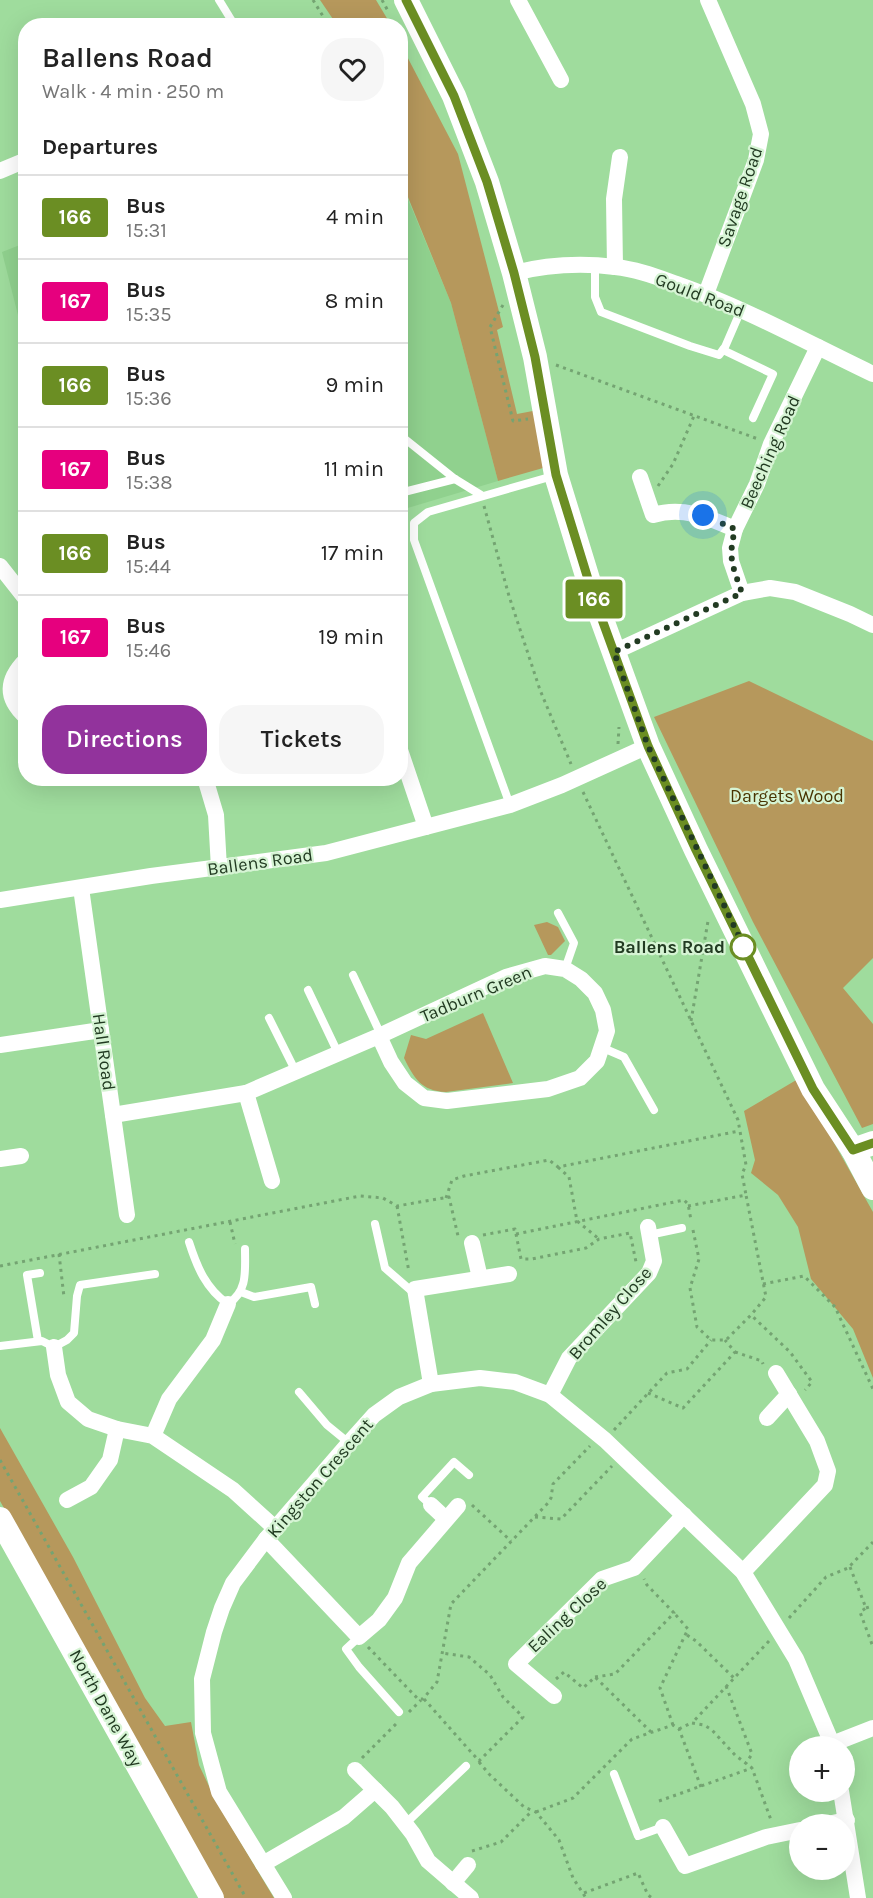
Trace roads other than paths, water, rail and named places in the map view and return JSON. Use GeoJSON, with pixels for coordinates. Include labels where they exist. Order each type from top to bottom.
{"type":"FeatureCollection","features":[{"type":"Feature","properties":{"kind":"street"},"geometry":{"type":"LineString","coordinates":[[406,0],[454,96],[487,182],[514,273],[535,357],[556,475],[592,592],[648,746],[696,850],[813,1089],[863,1146],[873,1188]]}},
{"type":"Feature","properties":{"kind":"street"},"geometry":{"type":"LineString","coordinates":[[518,0],[561,80]]}},
{"type":"Feature","properties":{"kind":"street","name":"Savage Road"},"geometry":{"type":"LineString","coordinates":[[706,294],[756,160],[761,134],[753,104],[708,0]]}},
{"type":"Feature","properties":{"kind":"street"},"geometry":{"type":"LineString","coordinates":[[615,267],[614,199],[620,156]]}},
{"type":"Feature","properties":{"kind":"street"},"geometry":{"type":"LineString","coordinates":[[0,171],[18,163]]}},
{"type":"Feature","properties":{"kind":"street","name":"Gould Road"},"geometry":{"type":"LineString","coordinates":[[514,273],[558,266],[615,267],[654,276],[706,294],[873,374]]}},
{"type":"Feature","properties":{"kind":"street","name":"Beeching Road"},"geometry":{"type":"LineString","coordinates":[[742,593],[731,561],[730,548],[735,529],[757,484],[771,444],[818,347]]}},
{"type":"Feature","properties":{"kind":"street"},"geometry":{"type":"LineString","coordinates":[[640,477],[655,523],[683,511],[703,515],[735,529]]}},
{"type":"Feature","properties":{"kind":"street"},"geometry":{"type":"LineString","coordinates":[[0,566],[18,589]]}},
{"type":"Feature","properties":{"kind":"street"},"geometry":{"type":"LineString","coordinates":[[614,652],[742,593],[770,588],[795,592],[873,625]]}},
{"type":"Feature","properties":{"kind":"street"},"geometry":{"type":"LineString","coordinates":[[18,670],[10,685],[13,702],[18,708]]}},
{"type":"Feature","properties":{"kind":"street","name":"Ballens Road"},"geometry":{"type":"LineString","coordinates":[[0,900],[151,876],[326,853],[510,805],[648,746]]}},
{"type":"Feature","properties":{"kind":"street"},"geometry":{"type":"LineString","coordinates":[[408,774],[426,827]]}},
{"type":"Feature","properties":{"kind":"street"},"geometry":{"type":"LineString","coordinates":[[207,786],[216,815],[219,868]]}},
{"type":"Feature","properties":{"kind":"street","name":"Hall Road"},"geometry":{"type":"LineString","coordinates":[[81,888],[127,1215]]}},
{"type":"Feature","properties":{"kind":"street","name":"Tadburn Green"},"geometry":{"type":"LineString","coordinates":[[113,1115],[246,1093],[296,1073],[506,977],[545,966],[565,969]]}},
{"type":"Feature","properties":{"kind":"street"},"geometry":{"type":"LineString","coordinates":[[380,1035],[391,1062],[405,1083],[424,1098],[447,1101],[548,1089],[580,1078],[597,1061],[607,1031],[603,1011],[595,993],[581,979],[565,969]]}},
{"type":"Feature","properties":{"kind":"street"},"geometry":{"type":"LineString","coordinates":[[0,1045],[101,1030]]}},
{"type":"Feature","properties":{"kind":"street"},"geometry":{"type":"LineString","coordinates":[[246,1093],[273,1181]]}},
{"type":"Feature","properties":{"kind":"street"},"geometry":{"type":"LineString","coordinates":[[0,1159],[21,1156]]}},
{"type":"Feature","properties":{"kind":"street","name":"Bromley Close"},"geometry":{"type":"LineString","coordinates":[[550,1395],[569,1358],[649,1273],[654,1262],[648,1231]]}},
{"type":"Feature","properties":{"kind":"street"},"geometry":{"type":"LineString","coordinates":[[471,1239],[480,1278]]}},
{"type":"Feature","properties":{"kind":"street"},"geometry":{"type":"LineString","coordinates":[[431,1383],[416,1292],[509,1274]]}},
{"type":"Feature","properties":{"kind":"street"},"geometry":{"type":"LineString","coordinates":[[153,1436],[169,1399],[213,1340],[228,1304]]}},
{"type":"Feature","properties":{"kind":"street"},"geometry":{"type":"LineString","coordinates":[[46,1344],[68,1402],[88,1419],[117,1429],[153,1436],[233,1490],[359,1637],[379,1620],[395,1598],[410,1563],[458,1506]]}},
{"type":"Feature","properties":{"kind":"street"},"geometry":{"type":"LineString","coordinates":[[743,1572],[825,1485],[828,1471],[817,1441],[778,1376]]}},
{"type":"Feature","properties":{"kind":"street","name":"Kingston Crescent"},"geometry":{"type":"LineString","coordinates":[[284,1898],[219,1792],[203,1733],[202,1679],[222,1608],[233,1583],[271,1534],[374,1415],[399,1397],[431,1383],[480,1378],[515,1382],[550,1395],[603,1438],[743,1572],[796,1659],[828,1736]]}},
{"type":"Feature","properties":{"kind":"street"},"geometry":{"type":"LineString","coordinates":[[767,1418],[791,1398]]}},
{"type":"Feature","properties":{"kind":"street"},"geometry":{"type":"LineString","coordinates":[[67,1500],[91,1487],[110,1460],[117,1429]]}},
{"type":"Feature","properties":{"kind":"street"},"geometry":{"type":"LineString","coordinates":[[431,1505],[446,1519]]}},
{"type":"Feature","properties":{"kind":"street","name":"Ealing Close"},"geometry":{"type":"LineString","coordinates":[[549,1693],[516,1664],[602,1579],[634,1568],[684,1515]]}},
{"type":"Feature","properties":{"kind":"street","name":"North Dane Way"},"geometry":{"type":"LineString","coordinates":[[0,1519],[212,1898]]}},
{"type":"Feature","properties":{"kind":"street"},"geometry":{"type":"LineString","coordinates":[[854,1736],[873,1728]]}},
{"type":"Feature","properties":{"kind":"street"},"geometry":{"type":"LineString","coordinates":[[355,1770],[405,1824],[428,1861],[471,1898]]}},
{"type":"Feature","properties":{"kind":"street"},"geometry":{"type":"LineString","coordinates":[[263,1864],[344,1817],[375,1790]]}},
{"type":"Feature","properties":{"kind":"street"},"geometry":{"type":"LineString","coordinates":[[663,1827],[685,1866],[789,1832]]}},
{"type":"Feature","properties":{"kind":"street"},"geometry":{"type":"LineString","coordinates":[[453,1883],[468,1865]]}},
{"type":"Feature","properties":{"kind":"street"},"geometry":{"type":"LineString","coordinates":[[855,1877],[858,1898]]}},
{"type":"Feature","properties":{"kind":"lane"},"geometry":{"type":"LineString","coordinates":[[219,0],[231,18]]}},
{"type":"Feature","properties":{"kind":"lane"},"geometry":{"type":"LineString","coordinates":[[595,267],[595,297],[601,312],[719,355],[741,310]]}},
{"type":"Feature","properties":{"kind":"lane"},"geometry":{"type":"LineString","coordinates":[[723,350],[773,374],[753,418]]}},
{"type":"Feature","properties":{"kind":"lane"},"geometry":{"type":"LineString","coordinates":[[408,441],[455,479],[481,495]]}},
{"type":"Feature","properties":{"kind":"lane"},"geometry":{"type":"LineString","coordinates":[[510,805],[414,540],[414,523],[428,512],[556,475]]}},
{"type":"Feature","properties":{"kind":"lane"},"geometry":{"type":"LineString","coordinates":[[408,491],[455,479]]}},
{"type":"Feature","properties":{"kind":"lane"},"geometry":{"type":"LineString","coordinates":[[558,913],[574,943],[565,969]]}},
{"type":"Feature","properties":{"kind":"lane"},"geometry":{"type":"LineString","coordinates":[[353,975],[380,1035]]}},
{"type":"Feature","properties":{"kind":"lane"},"geometry":{"type":"LineString","coordinates":[[308,990],[339,1053]]}},
{"type":"Feature","properties":{"kind":"lane"},"geometry":{"type":"LineString","coordinates":[[269,1018],[296,1073]]}},
{"type":"Feature","properties":{"kind":"lane"},"geometry":{"type":"LineString","coordinates":[[603,1048],[624,1057],[654,1110]]}},
{"type":"Feature","properties":{"kind":"lane"},"geometry":{"type":"LineString","coordinates":[[375,1224],[385,1268],[416,1292]]}},
{"type":"Feature","properties":{"kind":"lane"},"geometry":{"type":"LineString","coordinates":[[648,1231],[682,1228]]}},
{"type":"Feature","properties":{"kind":"lane"},"geometry":{"type":"LineString","coordinates":[[189,1242],[204,1280],[213,1292],[228,1304],[241,1292],[245,1279],[245,1249]]}},
{"type":"Feature","properties":{"kind":"lane"},"geometry":{"type":"LineString","coordinates":[[40,1273],[27,1275],[46,1344]]}},
{"type":"Feature","properties":{"kind":"lane"},"geometry":{"type":"LineString","coordinates":[[0,1346],[46,1344],[67,1340],[74,1333],[80,1286],[155,1274]]}},
{"type":"Feature","properties":{"kind":"lane"},"geometry":{"type":"LineString","coordinates":[[241,1292],[254,1297],[311,1287],[315,1304]]}},
{"type":"Feature","properties":{"kind":"lane"},"geometry":{"type":"LineString","coordinates":[[299,1392],[327,1425],[349,1443]]}},
{"type":"Feature","properties":{"kind":"lane"},"geometry":{"type":"LineString","coordinates":[[431,1505],[422,1497],[454,1462],[469,1475]]}},
{"type":"Feature","properties":{"kind":"lane"},"geometry":{"type":"LineString","coordinates":[[359,1637],[346,1649],[401,1716]]}},
{"type":"Feature","properties":{"kind":"lane"},"geometry":{"type":"LineString","coordinates":[[405,1824],[466,1766]]}},
{"type":"Feature","properties":{"kind":"lane"},"geometry":{"type":"LineString","coordinates":[[614,1774],[638,1836],[663,1827]]}},
{"type":"Feature","properties":{"kind":"place","name":"Ballens Road"},"geometry":{"type":"Point","coordinates":[743,947]}},
{"type":"Feature","properties":{"kind":"park label","name":"Dargets Wood"},"geometry":{"type":"Point","coordinates":[787,796]}}]}
